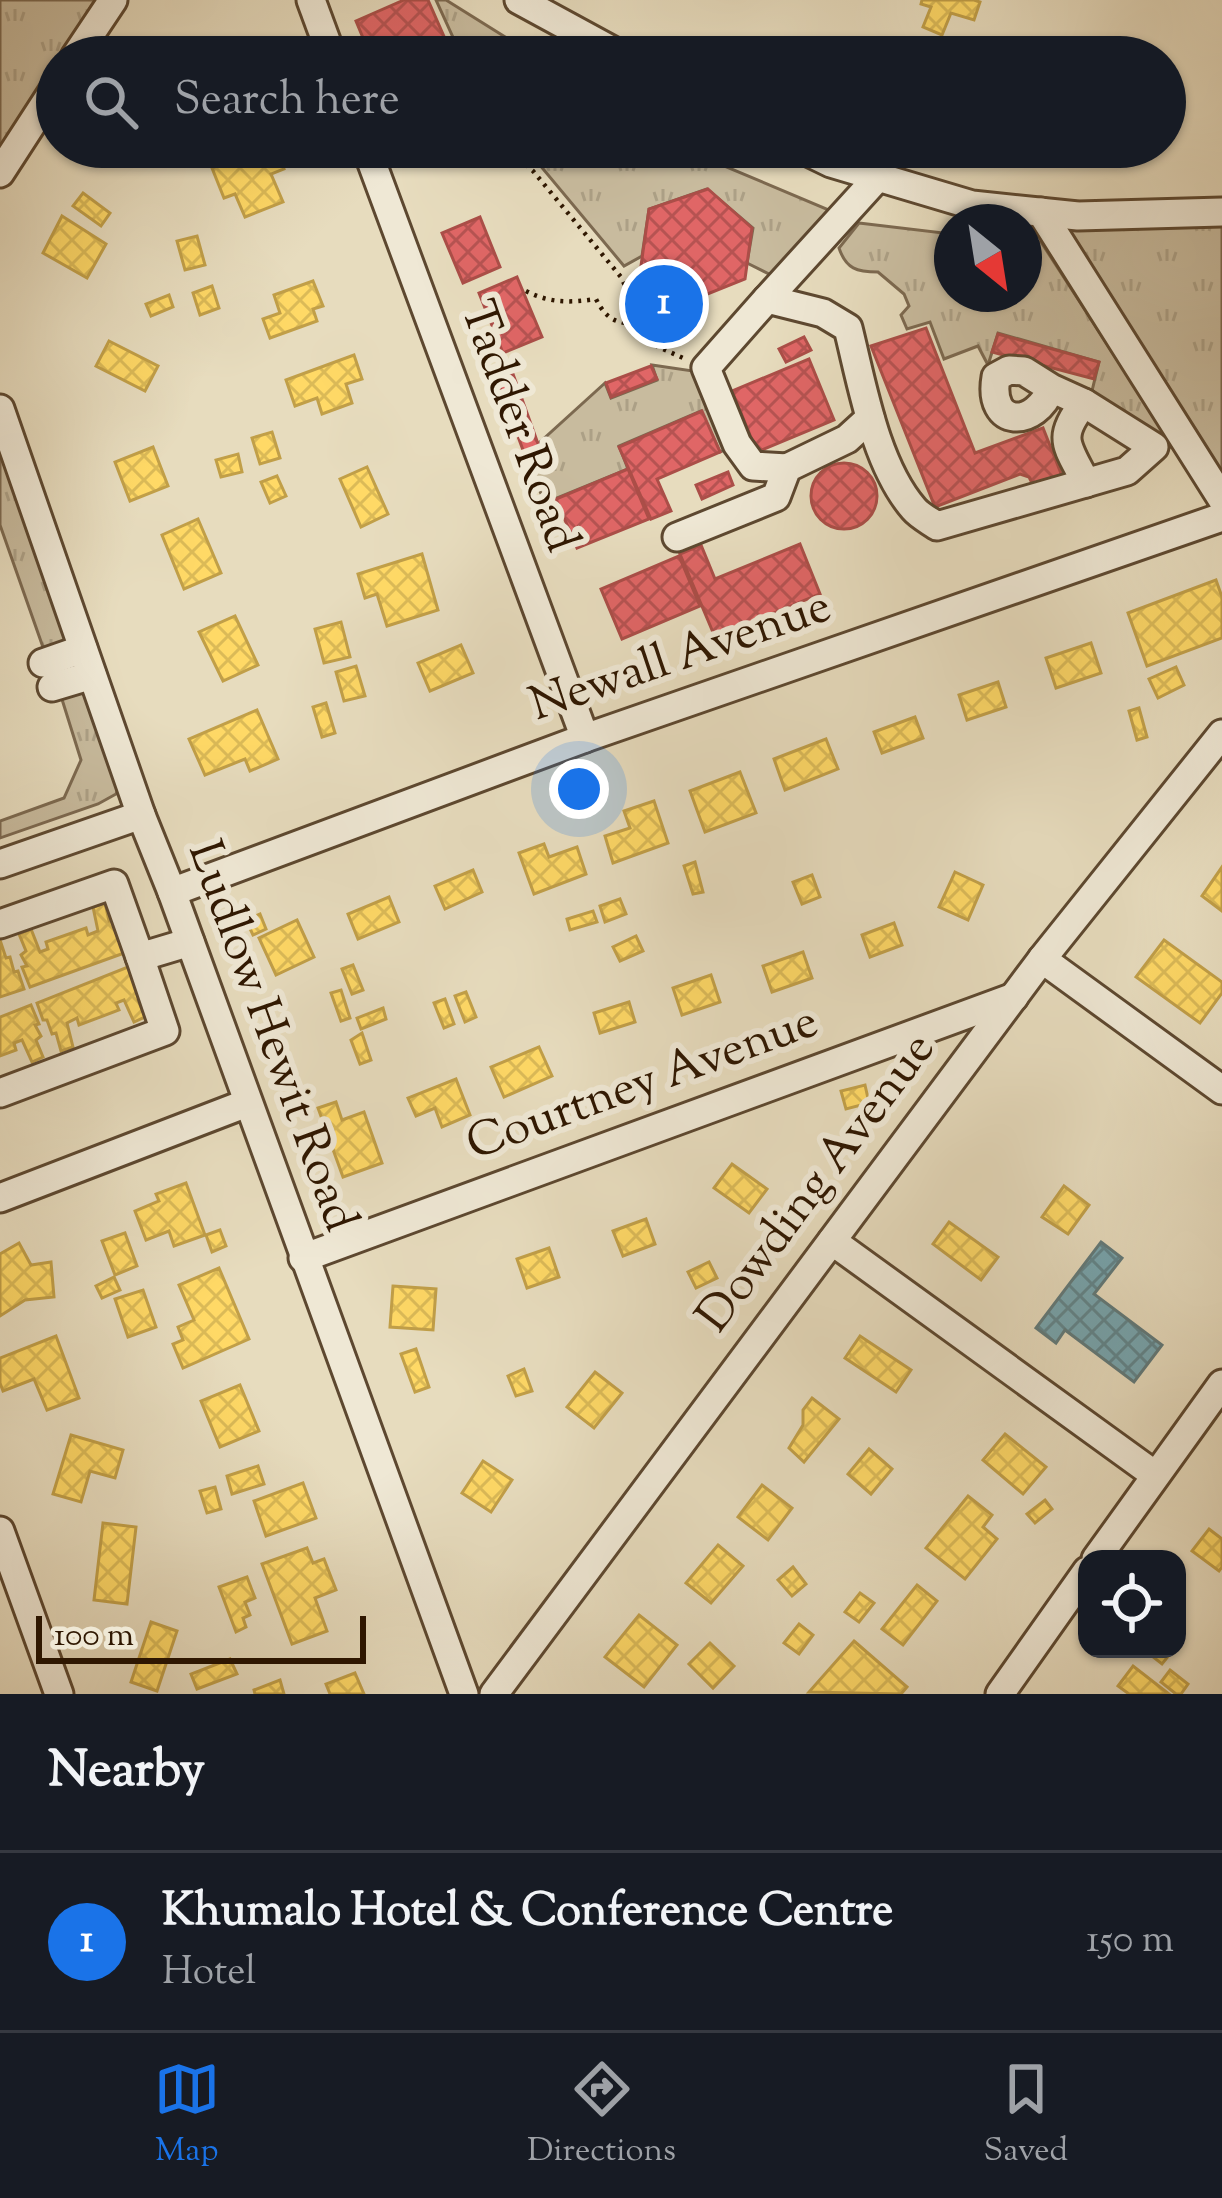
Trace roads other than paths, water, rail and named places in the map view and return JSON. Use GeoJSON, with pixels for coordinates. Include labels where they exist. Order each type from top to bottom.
{"type":"FeatureCollection","features":[{"type":"Feature","properties":{"kind":"street"},"geometry":{"type":"LineString","coordinates":[[89,36],[112,0]]}},
{"type":"Feature","properties":{"kind":"street"},"geometry":{"type":"LineString","coordinates":[[311,0],[324,36]]}},
{"type":"Feature","properties":{"kind":"street"},"geometry":{"type":"LineString","coordinates":[[519,0],[585,36]]}},
{"type":"Feature","properties":{"kind":"street"},"geometry":{"type":"LineString","coordinates":[[0,172],[36,117]]}},
{"type":"Feature","properties":{"kind":"street","name":"Tadder Road"},"geometry":{"type":"LineString","coordinates":[[373,168],[585,738]]}},
{"type":"Feature","properties":{"kind":"street"},"geometry":{"type":"LineString","coordinates":[[845,168],[969,204]]}},
{"type":"Feature","properties":{"kind":"street"},"geometry":{"type":"LineString","coordinates":[[870,418],[848,439],[788,469],[753,466],[737,445],[706,368],[878,177]]}},
{"type":"Feature","properties":{"kind":"street"},"geometry":{"type":"LineString","coordinates":[[1042,212],[1078,216],[1222,212]]}},
{"type":"Feature","properties":{"kind":"street"},"geometry":{"type":"LineString","coordinates":[[1042,214],[1222,499]]}},
{"type":"Feature","properties":{"kind":"street"},"geometry":{"type":"LineString","coordinates":[[767,299],[823,313],[848,328],[883,458],[914,510],[937,526],[1126,471],[1154,447],[1051,388]]}},
{"type":"Feature","properties":{"kind":"street"},"geometry":{"type":"LineString","coordinates":[[1084,403],[1066,430],[1067,446],[1086,482]]}},
{"type":"Feature","properties":{"kind":"street","name":"Ludlow Hewit Road"},"geometry":{"type":"LineString","coordinates":[[0,409],[141,815],[464,1694]]}},
{"type":"Feature","properties":{"kind":"street"},"geometry":{"type":"LineString","coordinates":[[677,537],[776,497],[788,469]]}},
{"type":"Feature","properties":{"kind":"street","name":"Newall Avenue"},"geometry":{"type":"LineString","coordinates":[[172,892],[585,738],[1222,518]]}},
{"type":"Feature","properties":{"kind":"street"},"geometry":{"type":"LineString","coordinates":[[48,675],[87,662]]}},
{"type":"Feature","properties":{"kind":"street","name":"Dowding Avenue"},"geometry":{"type":"LineString","coordinates":[[494,1694],[1042,959],[1222,734]]}},
{"type":"Feature","properties":{"kind":"street"},"geometry":{"type":"LineString","coordinates":[[0,864],[141,815]]}},
{"type":"Feature","properties":{"kind":"street"},"geometry":{"type":"LineString","coordinates":[[0,924],[114,884],[165,1030],[0,1093]]}},
{"type":"Feature","properties":{"kind":"street"},"geometry":{"type":"LineString","coordinates":[[140,957],[190,942]]}},
{"type":"Feature","properties":{"kind":"street"},"geometry":{"type":"LineString","coordinates":[[1042,959],[1222,1090]]}},
{"type":"Feature","properties":{"kind":"street","name":"Courtney Avenue"},"geometry":{"type":"LineString","coordinates":[[303,1258],[1014,997]]}},
{"type":"Feature","properties":{"kind":"street"},"geometry":{"type":"LineString","coordinates":[[0,1198],[247,1103]]}},
{"type":"Feature","properties":{"kind":"street"},"geometry":{"type":"LineString","coordinates":[[832,1241],[1155,1475]]}},
{"type":"Feature","properties":{"kind":"street"},"geometry":{"type":"LineString","coordinates":[[1102,1550],[1222,1384]]}},
{"type":"Feature","properties":{"kind":"street"},"geometry":{"type":"LineString","coordinates":[[0,1531],[58,1694]]}},
{"type":"Feature","properties":{"kind":"street"},"geometry":{"type":"LineString","coordinates":[[1000,1694],[1078,1584]]}},
{"type":"Feature","properties":{"kind":"place","name":"Khumalo Hotel & Conference Centre"},"geometry":{"type":"Point","coordinates":[664,304]}}]}
